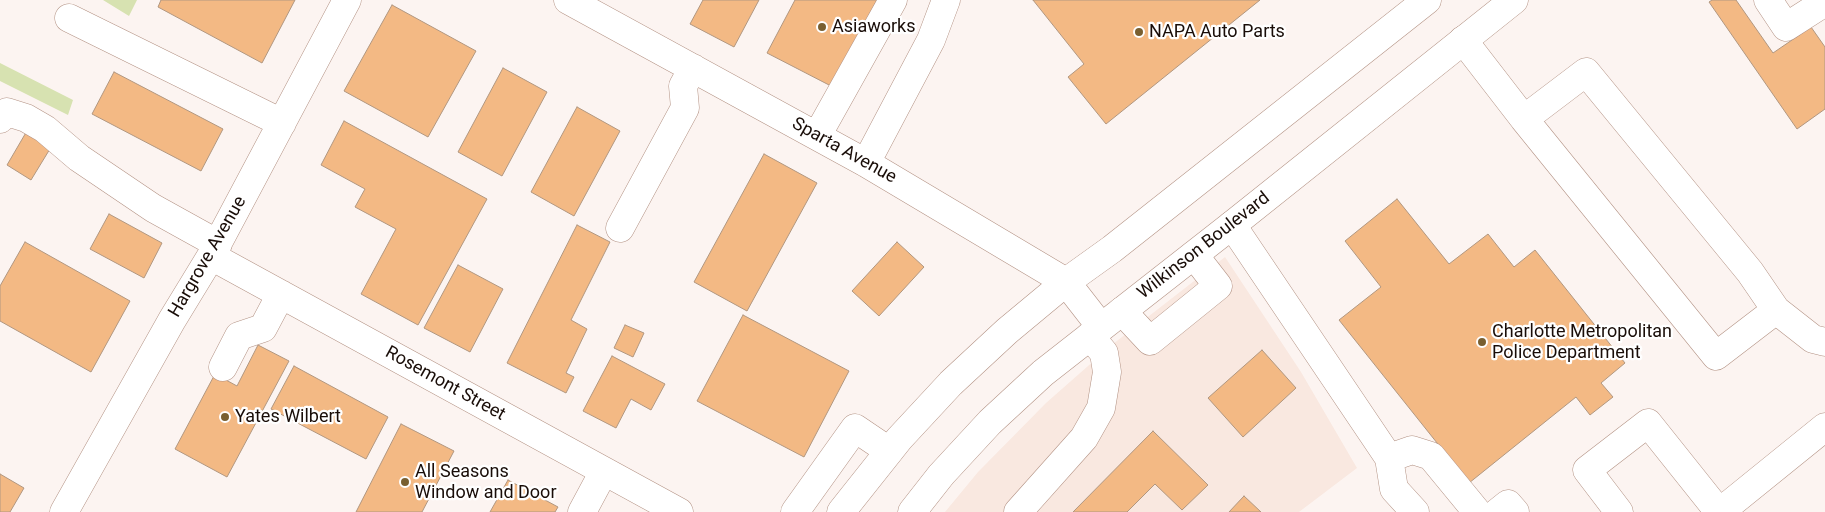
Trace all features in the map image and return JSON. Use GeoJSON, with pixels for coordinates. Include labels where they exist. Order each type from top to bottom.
{"type":"FeatureCollection","features":[{"type":"Feature","properties":{"kind":"street","name":"Hargrove Avenue"},"geometry":{"type":"LineString","coordinates":[[64,512],[172,320],[214,250],[347,0]]}},
{"type":"Feature","properties":{"kind":"street","name":"Sparta Avenue"},"geometry":{"type":"LineString","coordinates":[[568,0],[866,163],[1066,282],[1095,332],[1104,353],[1107,372],[1101,408],[1084,438],[1018,512]]}},
{"type":"Feature","properties":{"kind":"street"},"geometry":{"type":"LineString","coordinates":[[817,136],[893,0]]}},
{"type":"Feature","properties":{"kind":"street"},"geometry":{"type":"LineString","coordinates":[[866,163],[931,40],[946,0]]}},
{"type":"Feature","properties":{"kind":"street"},"geometry":{"type":"LineString","coordinates":[[841,512],[889,451],[951,383],[1007,331],[1066,282],[1120,243],[1426,0]]}},
{"type":"Feature","properties":{"kind":"street","name":"Wilkinson Boulevard"},"geometry":{"type":"LineString","coordinates":[[917,510],[941,475],[990,422],[1043,373],[1514,0]]}},
{"type":"Feature","properties":{"kind":"street"},"geometry":{"type":"LineString","coordinates":[[1768,0],[1786,27],[1825,2]]}},
{"type":"Feature","properties":{"kind":"street"},"geometry":{"type":"LineString","coordinates":[[69,18],[282,123]]}},
{"type":"Feature","properties":{"kind":"street"},"geometry":{"type":"LineString","coordinates":[[1463,40],[1716,356],[1776,310]]}},
{"type":"Feature","properties":{"kind":"street"},"geometry":{"type":"LineString","coordinates":[[620,228],[685,108],[683,86],[693,68]]}},
{"type":"Feature","properties":{"kind":"street"},"geometry":{"type":"LineString","coordinates":[[1524,118],[1586,72],[1750,272],[1776,310],[1813,339],[1825,342]]}},
{"type":"Feature","properties":{"kind":"street","name":"Rosemont Street"},"geometry":{"type":"LineString","coordinates":[[0,119],[7,112],[26,118],[46,129],[79,158],[281,294],[679,512]]}},
{"type":"Feature","properties":{"kind":"street"},"geometry":{"type":"LineString","coordinates":[[1232,225],[1389,458],[1394,489],[1415,512]]}},
{"type":"Feature","properties":{"kind":"street"},"geometry":{"type":"LineString","coordinates":[[1122,311],[1150,342],[1218,286],[1194,255]]}},
{"type":"Feature","properties":{"kind":"street"},"geometry":{"type":"LineString","coordinates":[[223,367],[239,336],[263,328],[281,294]]}},
{"type":"Feature","properties":{"kind":"street"},"geometry":{"type":"LineString","coordinates":[[1619,512],[1587,470],[1648,423],[1720,512],[1825,427]]}},
{"type":"Feature","properties":{"kind":"street"},"geometry":{"type":"LineString","coordinates":[[800,510],[854,428],[889,451]]}},
{"type":"Feature","properties":{"kind":"street"},"geometry":{"type":"LineString","coordinates":[[1389,458],[1412,450],[1431,456],[1477,512]]}},
{"type":"Feature","properties":{"kind":"street"},"geometry":{"type":"LineString","coordinates":[[582,512],[604,471]]}},
{"type":"Feature","properties":{"kind":"street"},"geometry":{"type":"LineString","coordinates":[[1498,512],[1508,504],[1515,512]]}},
{"type":"Feature","properties":{"kind":"shaded area"},"geometry":{"type":"Polygon","coordinates":[[[1225,257],[1301,372],[1357,468],[1299,512],[945,512],[978,472],[1046,403],[1113,344],[1225,257]]]}},
{"type":"Feature","properties":{"kind":"green space"},"geometry":{"type":"Polygon","coordinates":[[[103,0],[137,0],[129,16],[103,0]]]}},
{"type":"Feature","properties":{"kind":"green space"},"geometry":{"type":"Polygon","coordinates":[[[0,63],[73,100],[68,115],[0,81],[0,63]]]}},
{"type":"Feature","properties":{"kind":"building"},"geometry":{"type":"Polygon","coordinates":[[[161,0],[295,0],[262,63],[158,7],[161,0]]]}},
{"type":"Feature","properties":{"kind":"building"},"geometry":{"type":"Polygon","coordinates":[[[703,0],[759,0],[734,47],[690,24],[703,0]]]}},
{"type":"Feature","properties":{"kind":"building","name":"Asiaworks"},"geometry":{"type":"Polygon","coordinates":[[[795,0],[877,0],[831,86],[767,53],[795,0]]]}},
{"type":"Feature","properties":{"kind":"building","name":"NAPA Auto Parts"},"geometry":{"type":"Polygon","coordinates":[[[1033,0],[1260,0],[1106,124],[1068,77],[1084,64],[1033,0]]]}},
{"type":"Feature","properties":{"kind":"building"},"geometry":{"type":"Polygon","coordinates":[[[1712,0],[1736,0],[1773,53],[1811,27],[1825,47],[1825,109],[1797,129],[1709,2],[1712,0]]]}},
{"type":"Feature","properties":{"kind":"building"},"geometry":{"type":"Polygon","coordinates":[[[392,5],[476,51],[428,137],[344,91],[392,5]]]}},
{"type":"Feature","properties":{"kind":"building"},"geometry":{"type":"Polygon","coordinates":[[[503,68],[547,92],[502,176],[458,152],[503,68]]]}},
{"type":"Feature","properties":{"kind":"building"},"geometry":{"type":"Polygon","coordinates":[[[114,72],[223,129],[201,171],[92,114],[114,72]]]}},
{"type":"Feature","properties":{"kind":"building"},"geometry":{"type":"Polygon","coordinates":[[[577,107],[620,131],[574,216],[531,192],[577,107]]]}},
{"type":"Feature","properties":{"kind":"building"},"geometry":{"type":"Polygon","coordinates":[[[344,121],[487,199],[418,325],[361,294],[396,229],[355,207],[365,189],[321,165],[344,121]]]}},
{"type":"Feature","properties":{"kind":"building"},"geometry":{"type":"Polygon","coordinates":[[[31,124],[56,139],[31,180],[7,165],[31,124]]]}},
{"type":"Feature","properties":{"kind":"building"},"geometry":{"type":"Polygon","coordinates":[[[764,154],[817,183],[747,311],[694,282],[764,154]]]}},
{"type":"Feature","properties":{"kind":"building","name":"Charlotte Metropolitan Police Department"},"geometry":{"type":"Polygon","coordinates":[[[1397,199],[1449,264],[1488,234],[1514,267],[1535,250],[1625,363],[1601,383],[1613,397],[1590,415],[1576,397],[1469,483],[1339,320],[1381,287],[1345,241],[1397,199]]]}},
{"type":"Feature","properties":{"kind":"building"},"geometry":{"type":"Polygon","coordinates":[[[109,214],[162,243],[144,278],[90,249],[109,214]]]}},
{"type":"Feature","properties":{"kind":"building"},"geometry":{"type":"Polygon","coordinates":[[[577,225],[610,242],[571,320],[587,329],[566,373],[574,377],[566,393],[507,363],[577,225]]]}},
{"type":"Feature","properties":{"kind":"building"},"geometry":{"type":"Polygon","coordinates":[[[25,242],[130,301],[91,372],[0,321],[0,286],[25,242]]]}},
{"type":"Feature","properties":{"kind":"building"},"geometry":{"type":"Polygon","coordinates":[[[897,242],[924,267],[879,316],[852,291],[897,242]]]}},
{"type":"Feature","properties":{"kind":"building"},"geometry":{"type":"Polygon","coordinates":[[[458,265],[503,289],[470,352],[424,328],[458,265]]]}},
{"type":"Feature","properties":{"kind":"building"},"geometry":{"type":"Polygon","coordinates":[[[743,315],[849,371],[804,457],[697,401],[743,315]]]}},
{"type":"Feature","properties":{"kind":"building"},"geometry":{"type":"Polygon","coordinates":[[[625,325],[644,333],[633,357],[614,348],[625,325]]]}},
{"type":"Feature","properties":{"kind":"building","name":"Yates Wilbert"},"geometry":{"type":"Polygon","coordinates":[[[258,345],[289,361],[227,477],[175,449],[215,374],[237,386],[258,345]]]}},
{"type":"Feature","properties":{"kind":"building"},"geometry":{"type":"Polygon","coordinates":[[[1262,350],[1296,388],[1243,437],[1208,398],[1262,350]]]}},
{"type":"Feature","properties":{"kind":"building"},"geometry":{"type":"Polygon","coordinates":[[[612,356],[665,384],[651,410],[631,399],[616,428],[583,411],[612,356]]]}},
{"type":"Feature","properties":{"kind":"building"},"geometry":{"type":"Polygon","coordinates":[[[294,366],[388,417],[366,459],[271,409],[294,366]]]}},
{"type":"Feature","properties":{"kind":"building","name":"All Seasons Window and Door"},"geometry":{"type":"Polygon","coordinates":[[[401,424],[454,451],[422,512],[356,512],[401,424]]]}},
{"type":"Feature","properties":{"kind":"building"},"geometry":{"type":"Polygon","coordinates":[[[1153,431],[1208,485],[1182,510],[1155,484],[1127,512],[1073,512],[1153,431]]]}},
{"type":"Feature","properties":{"kind":"building"},"geometry":{"type":"Polygon","coordinates":[[[0,474],[24,488],[10,512],[0,512],[0,474]]]}},
{"type":"Feature","properties":{"kind":"building"},"geometry":{"type":"Polygon","coordinates":[[[508,480],[558,507],[555,512],[490,512],[508,480]]]}},
{"type":"Feature","properties":{"kind":"building"},"geometry":{"type":"Polygon","coordinates":[[[1244,496],[1261,512],[1229,512],[1244,496]]]}},
{"type":"Feature","properties":{"kind":"place","name":"Asiaworks"},"geometry":{"type":"Point","coordinates":[822,27]}},
{"type":"Feature","properties":{"kind":"place","name":"NAPA Auto Parts"},"geometry":{"type":"Point","coordinates":[1139,32]}},
{"type":"Feature","properties":{"kind":"place","name":"Charlotte Metropolitan Police Department"},"geometry":{"type":"Point","coordinates":[1482,342]}},
{"type":"Feature","properties":{"kind":"place","name":"Yates Wilbert"},"geometry":{"type":"Point","coordinates":[225,417]}},
{"type":"Feature","properties":{"kind":"place","name":"All Seasons Window and Door"},"geometry":{"type":"Point","coordinates":[405,482]}}]}
